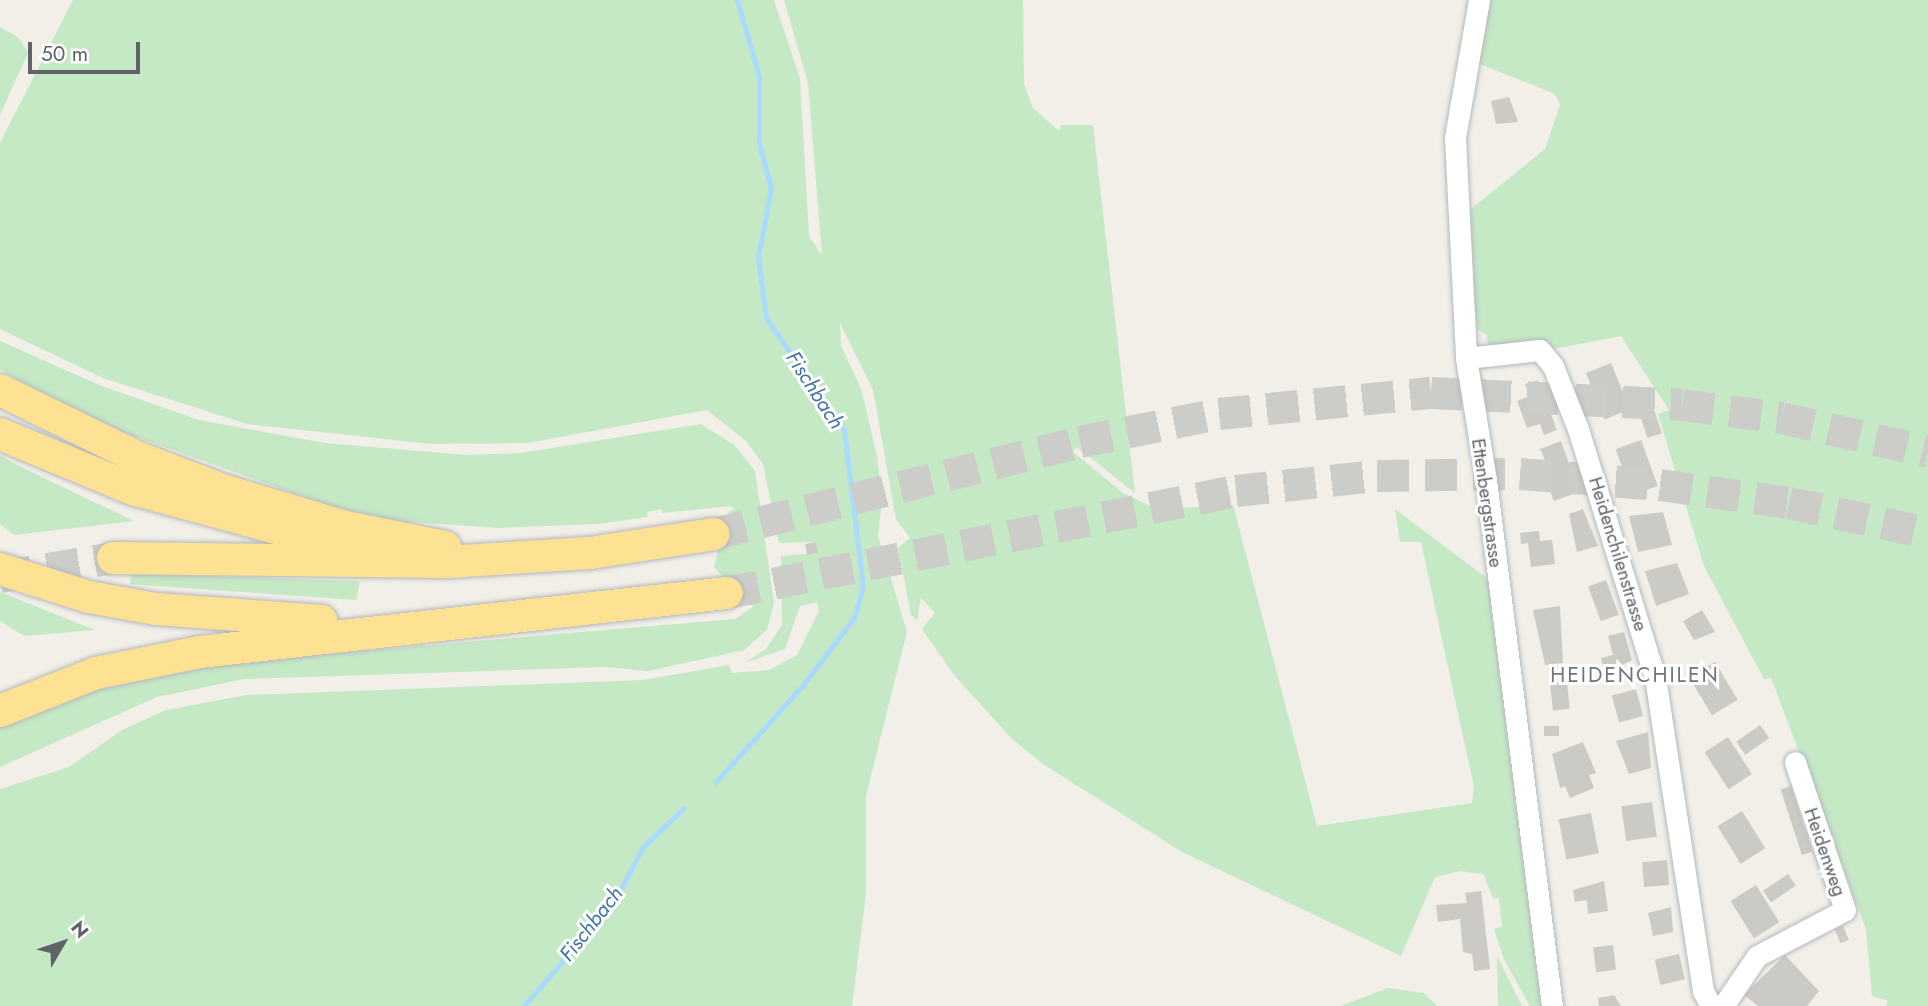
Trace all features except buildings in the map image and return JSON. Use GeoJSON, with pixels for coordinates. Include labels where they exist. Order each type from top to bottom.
{"type":"FeatureCollection","features":[{"type":"Feature","properties":{"kind":"highway"},"geometry":{"type":"LineString","coordinates":[[0,390],[127,453],[223,490],[356,530],[516,558]]}},
{"type":"Feature","properties":{"kind":"highway"},"geometry":{"type":"LineString","coordinates":[[0,434],[57,462],[209,514],[347,547],[447,562]]}},
{"type":"Feature","properties":{"kind":"highway"},"geometry":{"type":"LineString","coordinates":[[113,558],[447,562],[516,558],[714,534]]}},
{"type":"Feature","properties":{"kind":"highway"},"geometry":{"type":"LineString","coordinates":[[0,569],[89,597],[202,614],[355,622],[511,620]]}},
{"type":"Feature","properties":{"kind":"highway"},"geometry":{"type":"LineString","coordinates":[[0,711],[71,681],[160,659],[727,593]]}},
{"type":"Feature","properties":{"kind":"street","name":"Ettenbergstrasse"},"geometry":{"type":"LineString","coordinates":[[1479,0],[1455,138],[1466,358],[1486,480],[1552,1006]]}},
{"type":"Feature","properties":{"kind":"street","name":"Heidenchilenstrasse"},"geometry":{"type":"LineString","coordinates":[[1466,358],[1540,350],[1553,366],[1578,429],[1655,677],[1703,991],[1711,1006]]}},
{"type":"Feature","properties":{"kind":"street","name":"Heidenweg"},"geometry":{"type":"LineString","coordinates":[[1723,1006],[1757,956],[1845,910],[1795,762]]}},
{"type":"Feature","properties":{"kind":"green space"},"geometry":{"type":"Polygon","coordinates":[[[73,0],[774,0],[800,79],[809,236],[822,255],[808,83],[784,0],[1023,0],[1024,84],[1033,108],[1059,131],[1061,125],[1093,125],[1135,493],[1077,447],[1073,452],[1123,493],[1157,509],[1233,505],[1317,826],[1472,803],[1474,787],[1421,542],[1400,542],[1395,509],[1488,579],[1542,1006],[1530,1006],[1504,959],[1494,929],[1502,927],[1499,898],[1493,898],[1483,874],[1460,871],[1435,877],[1401,956],[1182,852],[1043,764],[1010,737],[954,675],[922,629],[935,613],[921,598],[917,620],[911,615],[898,548],[910,538],[896,519],[873,390],[840,323],[841,345],[861,389],[877,456],[882,499],[878,536],[907,632],[866,795],[866,893],[852,1006],[0,1006],[0,789],[69,767],[122,730],[166,710],[247,695],[644,680],[729,665],[732,673],[769,670],[797,655],[819,611],[817,602],[800,606],[785,649],[745,663],[766,649],[782,625],[781,556],[817,553],[815,542],[779,543],[763,464],[746,441],[707,410],[527,443],[431,444],[247,424],[103,378],[0,329],[0,143],[73,0]]]}},
{"type":"Feature","properties":{"kind":"green space"},"geometry":{"type":"Polygon","coordinates":[[[1490,0],[1928,0],[1928,1006],[1886,1006],[1888,1001],[1872,996],[1866,929],[1771,678],[1764,679],[1704,566],[1658,414],[1669,410],[1621,336],[1553,349],[1533,342],[1488,346],[1487,335],[1477,329],[1466,213],[1545,149],[1560,105],[1555,94],[1475,62],[1490,0]]]}},
{"type":"Feature","properties":{"kind":"green space"},"geometry":{"type":"Polygon","coordinates":[[[0,27],[19,38],[28,53],[0,115],[0,27]]]}},
{"type":"Feature","properties":{"kind":"green space"},"geometry":{"type":"Polygon","coordinates":[[[0,341],[99,385],[199,420],[325,443],[466,455],[521,453],[701,424],[734,445],[755,471],[774,603],[767,630],[744,650],[648,671],[604,667],[245,679],[157,697],[0,767],[0,728],[98,688],[154,674],[278,658],[735,619],[753,607],[714,567],[729,511],[735,509],[730,506],[662,513],[661,509],[647,512],[647,517],[599,524],[498,528],[397,521],[330,506],[112,428],[36,390],[0,369],[0,341]]]}},
{"type":"Feature","properties":{"kind":"green space"},"geometry":{"type":"Polygon","coordinates":[[[0,455],[134,521],[14,535],[0,524],[0,455]]]}},
{"type":"Feature","properties":{"kind":"green space"},"geometry":{"type":"Polygon","coordinates":[[[132,574],[360,581],[356,600],[130,584],[132,574]]]}},
{"type":"Feature","properties":{"kind":"green space"},"geometry":{"type":"Polygon","coordinates":[[[0,592],[95,630],[24,636],[0,621],[0,592]]]}},
{"type":"Feature","properties":{"kind":"green space"},"geometry":{"type":"Polygon","coordinates":[[[1497,956],[1522,1006],[1498,1006],[1497,956]]]}},
{"type":"Feature","properties":{"kind":"green space"},"geometry":{"type":"Polygon","coordinates":[[[1388,988],[1424,993],[1437,1006],[1341,1006],[1388,988]]]}},
{"type":"Feature","properties":{"kind":"waterway","name":"Fischbach"},"geometry":{"type":"LineString","coordinates":[[716,782],[802,686],[854,618],[863,587],[844,430],[766,318],[758,258],[771,188],[759,144],[759,77],[737,0]]}},
{"type":"Feature","properties":{"kind":"waterway","name":"Fischbach"},"geometry":{"type":"LineString","coordinates":[[524,1006],[616,899],[642,848],[683,809]]}},
{"type":"Feature","properties":{"kind":"tunnel"},"geometry":{"type":"LineString","coordinates":[[714,534],[1080,442],[1219,414],[1431,393],[1682,405],[1782,418],[1928,452]]}},
{"type":"Feature","properties":{"kind":"tunnel"},"geometry":{"type":"LineString","coordinates":[[727,593],[1236,491],[1377,476],[1520,474],[1660,485],[1789,503],[1928,533]]}},
{"type":"Feature","properties":{"kind":"tunnel"},"geometry":{"type":"LineString","coordinates":[[0,577],[113,558]]}},
{"type":"Feature","properties":{"kind":"district","name":"HEIDENCHILEN"},"geometry":{"type":"Point","coordinates":[1635,675]}}]}
